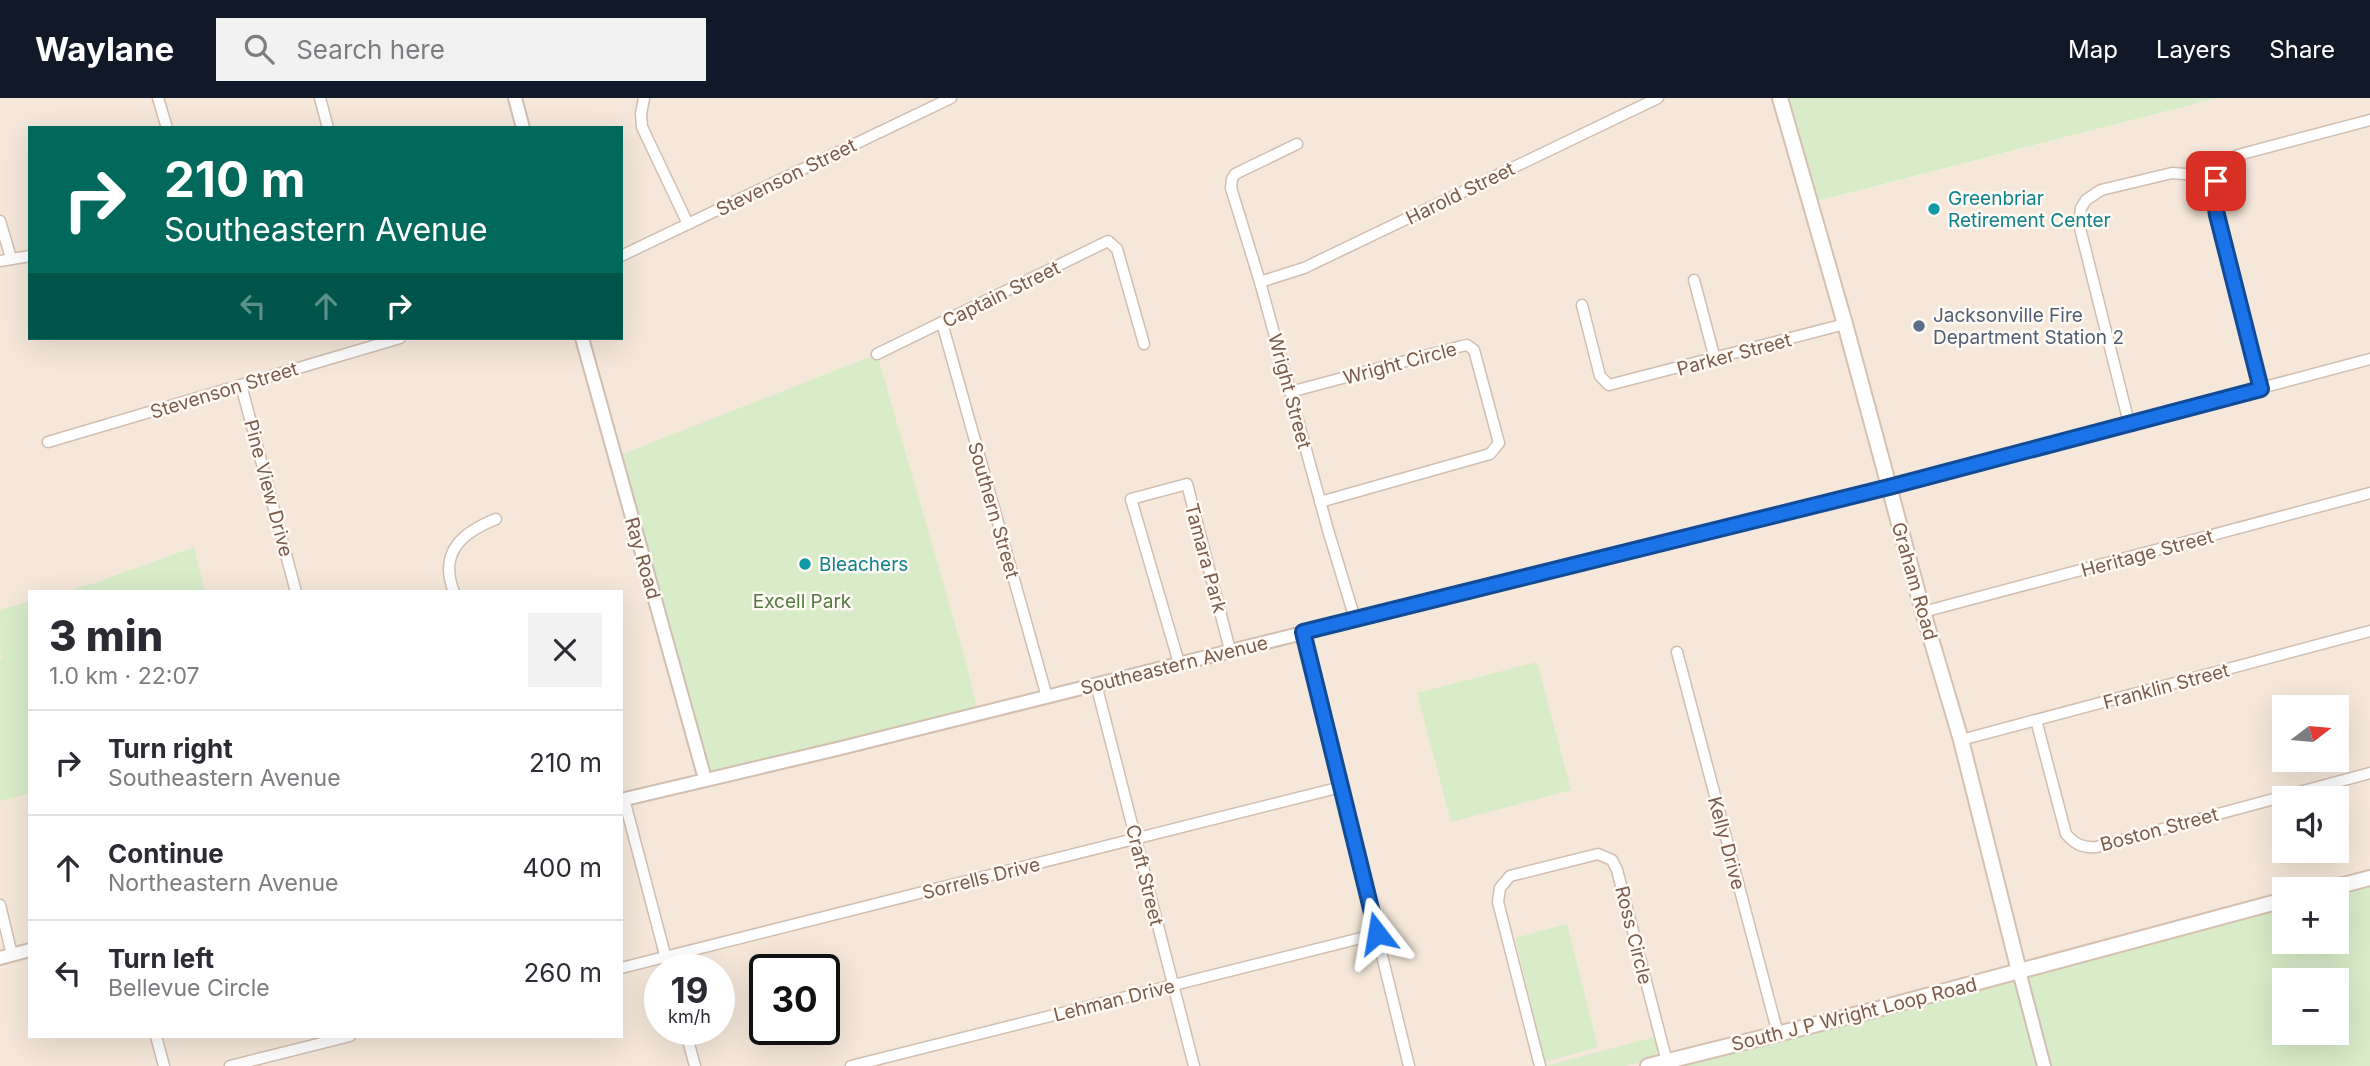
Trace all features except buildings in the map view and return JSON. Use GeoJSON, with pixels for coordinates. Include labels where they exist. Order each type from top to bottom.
{"type":"FeatureCollection","features":[{"type":"Feature","properties":{"kind":"main road","name":"Graham Road"},"geometry":{"type":"LineString","coordinates":[[1780,98],[1961,740],[2019,971]]}},
{"type":"Feature","properties":{"kind":"main road"},"geometry":{"type":"LineString","coordinates":[[2349,884],[2370,878]]}},
{"type":"Feature","properties":{"kind":"main road","name":"South J P Wright Loop Road"},"geometry":{"type":"LineString","coordinates":[[1648,1066],[2272,903]]}},
{"type":"Feature","properties":{"kind":"street"},"geometry":{"type":"LineString","coordinates":[[158,98],[166,126]]}},
{"type":"Feature","properties":{"kind":"street"},"geometry":{"type":"LineString","coordinates":[[320,98],[327,126]]}},
{"type":"Feature","properties":{"kind":"street"},"geometry":{"type":"LineString","coordinates":[[515,98],[522,126]]}},
{"type":"Feature","properties":{"kind":"street"},"geometry":{"type":"LineString","coordinates":[[654,98],[644,98],[642,127],[688,224]]}},
{"type":"Feature","properties":{"kind":"street","name":"Stevenson Street"},"geometry":{"type":"LineString","coordinates":[[623,255],[937,101],[951,98]]}},
{"type":"Feature","properties":{"kind":"street","name":"Harold Street"},"geometry":{"type":"LineString","coordinates":[[1260,282],[1304,268],[1658,98]]}},
{"type":"Feature","properties":{"kind":"street"},"geometry":{"type":"LineString","coordinates":[[2261,389],[2217,215],[2213,191],[2216,181],[2227,162],[2238,155],[2370,120]]}},
{"type":"Feature","properties":{"kind":"street","name":"Wright Street"},"geometry":{"type":"LineString","coordinates":[[1297,144],[1235,174],[1231,179],[1231,188],[1355,619]]}},
{"type":"Feature","properties":{"kind":"street"},"geometry":{"type":"LineString","coordinates":[[2129,423],[2079,224],[2081,208],[2085,200],[2094,193],[2158,175],[2185,173],[2216,181]]}},
{"type":"Feature","properties":{"kind":"street"},"geometry":{"type":"LineString","coordinates":[[0,221],[11,258]]}},
{"type":"Feature","properties":{"kind":"street","name":"Captain Street"},"geometry":{"type":"LineString","coordinates":[[877,354],[1108,241],[1113,244],[1118,254],[1144,344]]}},
{"type":"Feature","properties":{"kind":"street"},"geometry":{"type":"LineString","coordinates":[[0,261],[28,256]]}},
{"type":"Feature","properties":{"kind":"street"},"geometry":{"type":"LineString","coordinates":[[1694,280],[1715,359]]}},
{"type":"Feature","properties":{"kind":"street","name":"Parker Street"},"geometry":{"type":"LineString","coordinates":[[1582,305],[1600,376],[1609,385],[1845,324]]}},
{"type":"Feature","properties":{"kind":"street","name":"Southern Street"},"geometry":{"type":"LineString","coordinates":[[942,323],[1047,697]]}},
{"type":"Feature","properties":{"kind":"street","name":"Stevenson Street"},"geometry":{"type":"LineString","coordinates":[[48,442],[393,340]]}},
{"type":"Feature","properties":{"kind":"street","name":"Ray Road"},"geometry":{"type":"LineString","coordinates":[[583,340],[705,779]]}},
{"type":"Feature","properties":{"kind":"street","name":"Wright Circle"},"geometry":{"type":"LineString","coordinates":[[1290,392],[1462,345],[1470,346],[1474,350],[1499,443],[1490,454],[1320,502]]}},
{"type":"Feature","properties":{"kind":"street"},"geometry":{"type":"LineString","coordinates":[[1889,487],[2370,359]]}},
{"type":"Feature","properties":{"kind":"street","name":"Pine View Drive"},"geometry":{"type":"LineString","coordinates":[[242,385],[295,590]]}},
{"type":"Feature","properties":{"kind":"street","name":"Tamara Park"},"geometry":{"type":"LineString","coordinates":[[1180,663],[1131,499],[1187,484],[1230,650]]}},
{"type":"Feature","properties":{"kind":"street","name":"Southeastern Avenue"},"geometry":{"type":"LineString","coordinates":[[623,800],[837,750],[1889,487]]}},
{"type":"Feature","properties":{"kind":"street","name":"Heritage Street"},"geometry":{"type":"LineString","coordinates":[[1923,612],[2370,493]]}},
{"type":"Feature","properties":{"kind":"street"},"geometry":{"type":"LineString","coordinates":[[454,590],[450,564],[459,541],[474,527],[496,519]]}},
{"type":"Feature","properties":{"kind":"street","name":"Franklin Street"},"geometry":{"type":"LineString","coordinates":[[1961,740],[2370,631]]}},
{"type":"Feature","properties":{"kind":"street"},"geometry":{"type":"LineString","coordinates":[[1303,632],[1409,1066]]}},
{"type":"Feature","properties":{"kind":"street","name":"Kelly Drive"},"geometry":{"type":"LineString","coordinates":[[1677,652],[1778,1034]]}},
{"type":"Feature","properties":{"kind":"street","name":"Craft Street"},"geometry":{"type":"LineString","coordinates":[[1096,684],[1194,1066]]}},
{"type":"Feature","properties":{"kind":"street","name":"Boston Street"},"geometry":{"type":"LineString","coordinates":[[2036,720],[2066,834],[2074,843],[2084,848],[2370,773]]}},
{"type":"Feature","properties":{"kind":"street","name":"Sorrells Drive"},"geometry":{"type":"LineString","coordinates":[[678,954],[1341,787]]}},
{"type":"Feature","properties":{"kind":"street"},"geometry":{"type":"LineString","coordinates":[[623,800],[665,954]]}},
{"type":"Feature","properties":{"kind":"street","name":"Ross Circle"},"geometry":{"type":"LineString","coordinates":[[1540,1066],[1498,902],[1500,888],[1510,876],[1598,854],[1612,860],[1617,870],[1667,1062]]}},
{"type":"Feature","properties":{"kind":"street"},"geometry":{"type":"LineString","coordinates":[[0,905],[6,956],[28,950]]}},
{"type":"Feature","properties":{"kind":"street","name":"Lehman Drive"},"geometry":{"type":"LineString","coordinates":[[850,1066],[1377,933]]}},
{"type":"Feature","properties":{"kind":"street","name":"Sorrells Drive"},"geometry":{"type":"LineString","coordinates":[[623,968],[644,962]]}},
{"type":"Feature","properties":{"kind":"street","name":"Graham Road"},"geometry":{"type":"LineString","coordinates":[[2019,971],[2044,1066]]}},
{"type":"Feature","properties":{"kind":"street"},"geometry":{"type":"LineString","coordinates":[[157,1038],[164,1066]]}},
{"type":"Feature","properties":{"kind":"street"},"geometry":{"type":"LineString","coordinates":[[230,1066],[342,1038]]}},
{"type":"Feature","properties":{"kind":"street"},"geometry":{"type":"LineString","coordinates":[[689,1045],[695,1066]]}},
{"type":"Feature","properties":{"kind":"shaded area"},"geometry":{"type":"Polygon","coordinates":[[[0,98],[1780,98],[1811,203],[2218,98],[2370,98],[2370,878],[2349,884],[2349,877],[2272,877],[2272,909],[2044,1066],[0,1066],[0,263],[28,257],[28,340],[623,340],[623,126],[28,126],[28,255],[0,261],[0,98]]]}},
{"type":"Feature","properties":{"kind":"green space"},"geometry":{"type":"Polygon","coordinates":[[[1781,98],[2218,98],[1810,203],[1781,98]]]}},
{"type":"Feature","properties":{"kind":"green space","name":"Excell Park"},"geometry":{"type":"Polygon","coordinates":[[[877,354],[966,662],[978,714],[705,779],[615,457],[877,354]]]}},
{"type":"Feature","properties":{"kind":"green space"},"geometry":{"type":"Polygon","coordinates":[[[194,547],[205,590],[70,590],[194,547]]]}},
{"type":"Feature","properties":{"kind":"green space"},"geometry":{"type":"Polygon","coordinates":[[[28,602],[28,794],[0,801],[2,659],[0,610],[28,602]]]}},
{"type":"Feature","properties":{"kind":"green space"},"geometry":{"type":"Polygon","coordinates":[[[1537,662],[1571,790],[1451,822],[1417,693],[1537,662]]]}},
{"type":"Feature","properties":{"kind":"green space"},"geometry":{"type":"Polygon","coordinates":[[[2370,878],[2370,1066],[1649,1066],[2272,904],[2272,954],[2349,954],[2349,885],[2370,878]]]}},
{"type":"Feature","properties":{"kind":"green space"},"geometry":{"type":"Polygon","coordinates":[[[1567,924],[1598,1047],[1545,1062],[1515,938],[1567,924]]]}},
{"type":"Feature","properties":{"kind":"green space"},"geometry":{"type":"Polygon","coordinates":[[[1654,1037],[1658,1050],[1653,1059],[1626,1066],[1546,1066],[1654,1037]]]}},
{"type":"Feature","properties":{"kind":"place","name":"Greenbriar Retirement Center"},"geometry":{"type":"Point","coordinates":[1934,209]}},
{"type":"Feature","properties":{"kind":"place","name":"Jacksonville Fire Department Station 2"},"geometry":{"type":"Point","coordinates":[1919,326]}},
{"type":"Feature","properties":{"kind":"place","name":"Bleachers"},"geometry":{"type":"Point","coordinates":[805,564]}},
{"type":"Feature","properties":{"kind":"route"},"geometry":{"type":"LineString","coordinates":[[1377,933],[1303,632],[1889,487],[2261,389],[2217,215],[2213,191],[2216,181]]}}]}
